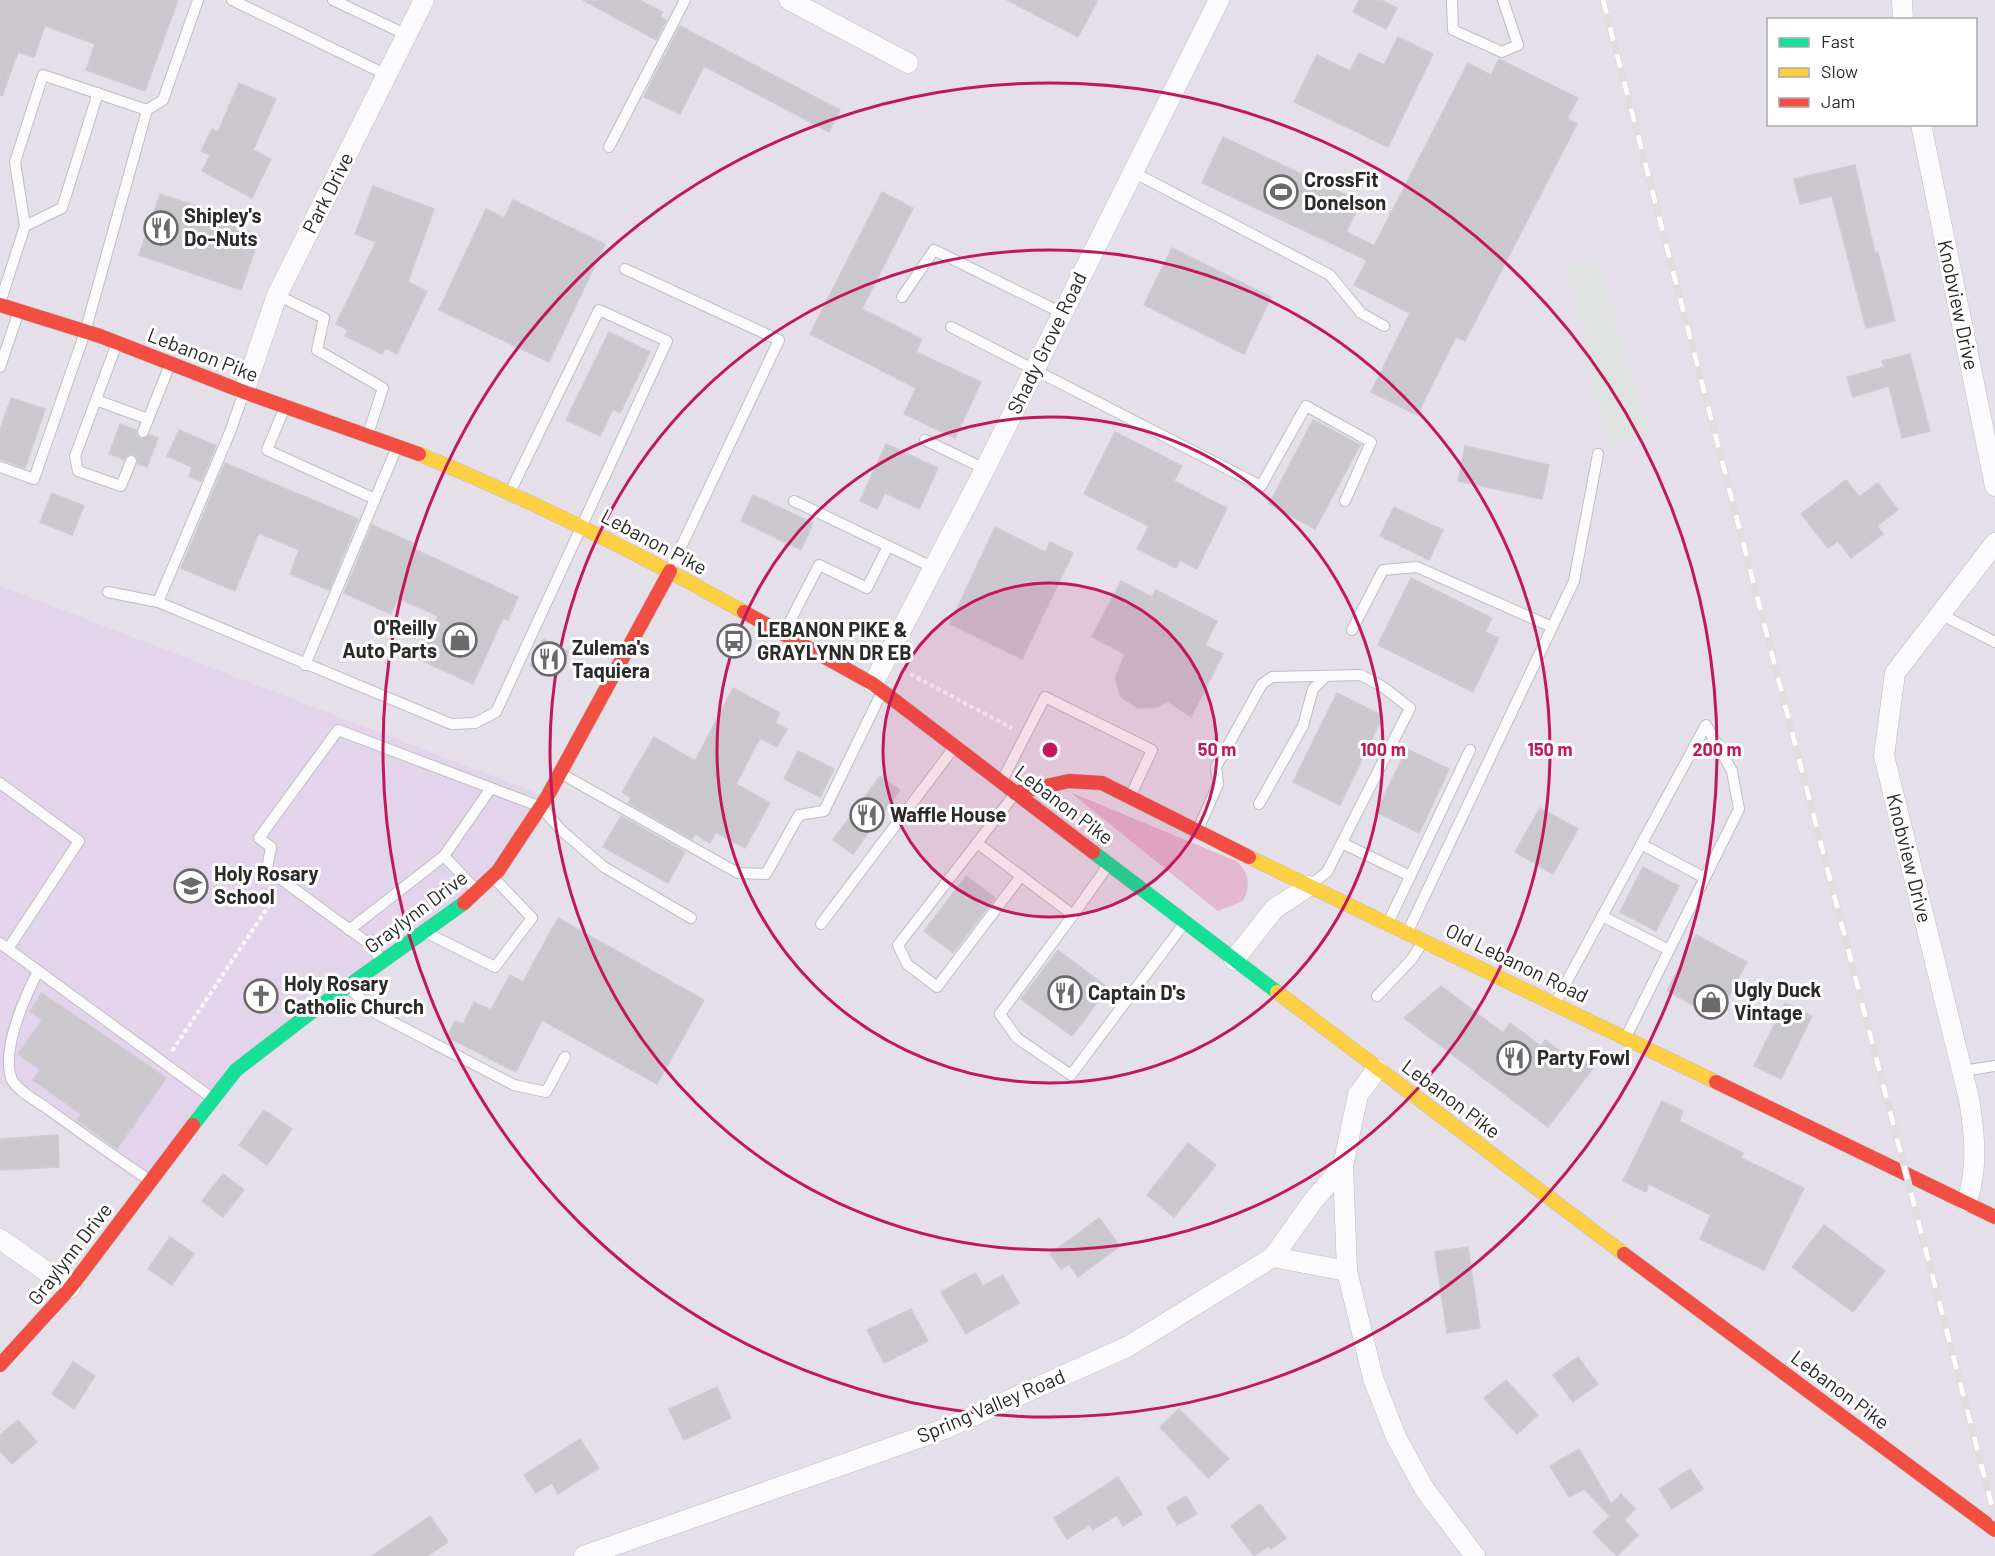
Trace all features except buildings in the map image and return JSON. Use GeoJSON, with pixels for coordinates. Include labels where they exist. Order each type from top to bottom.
{"type":"FeatureCollection","features":[{"type":"Feature","properties":{"kind":"main road","name":"Lebanon Pike"},"geometry":{"type":"LineString","coordinates":[[0,304],[117,343],[244,392],[398,444],[510,491],[670,571],[878,687],[1377,1069],[1995,1530]]}},
{"type":"Feature","properties":{"kind":"main road","name":"Graylynn Drive"},"geometry":{"type":"LineString","coordinates":[[0,1365],[70,1288],[236,1070],[460,907],[492,877],[541,807],[670,571]]}},
{"type":"Feature","properties":{"kind":"main road","name":"Old Lebanon Road"},"geometry":{"type":"LineString","coordinates":[[1015,793],[1060,782],[1087,779],[1102,783],[1197,832],[1995,1216]]}},
{"type":"Feature","properties":{"kind":"street","name":"Park Drive"},"geometry":{"type":"LineString","coordinates":[[244,392],[277,295],[424,0]]}},
{"type":"Feature","properties":{"kind":"street"},"geometry":{"type":"LineString","coordinates":[[789,0],[908,63]]}},
{"type":"Feature","properties":{"kind":"street","name":"Shady Grove Road"},"geometry":{"type":"LineString","coordinates":[[878,687],[934,568],[1219,0]]}},
{"type":"Feature","properties":{"kind":"street"},"geometry":{"type":"LineString","coordinates":[[1902,0],[1903,18]]}},
{"type":"Feature","properties":{"kind":"street","name":"Knobview Drive"},"geometry":{"type":"LineString","coordinates":[[1921,126],[1995,486]]}},
{"type":"Feature","properties":{"kind":"street","name":"Knobview Drive"},"geometry":{"type":"LineString","coordinates":[[1967,1202],[1974,1177],[1976,1145],[1962,1071],[1884,756],[1895,673],[1995,543]]}},
{"type":"Feature","properties":{"kind":"street"},"geometry":{"type":"LineString","coordinates":[[1234,960],[1274,909],[1309,886]]}},
{"type":"Feature","properties":{"kind":"street"},"geometry":{"type":"LineString","coordinates":[[1377,1069],[1358,1095],[1343,1166],[1347,1271],[1373,1378],[1396,1437],[1430,1498],[1475,1556]]}},
{"type":"Feature","properties":{"kind":"street","name":"Spring Valley Road"},"geometry":{"type":"LineString","coordinates":[[584,1556],[944,1429],[1127,1347],[1273,1257],[1312,1201],[1343,1166]]}},
{"type":"Feature","properties":{"kind":"street"},"geometry":{"type":"LineString","coordinates":[[0,1239],[70,1288]]}},
{"type":"Feature","properties":{"kind":"street"},"geometry":{"type":"LineString","coordinates":[[1273,1257],[1347,1271]]}},
{"type":"Feature","properties":{"kind":"lane"},"geometry":{"type":"LineString","coordinates":[[0,467],[34,479],[85,332],[147,110],[163,100],[198,0]]}},
{"type":"Feature","properties":{"kind":"lane"},"geometry":{"type":"LineString","coordinates":[[232,0],[387,75]]}},
{"type":"Feature","properties":{"kind":"lane"},"geometry":{"type":"LineString","coordinates":[[333,0],[407,35]]}},
{"type":"Feature","properties":{"kind":"lane"},"geometry":{"type":"LineString","coordinates":[[609,147],[685,0]]}},
{"type":"Feature","properties":{"kind":"lane"},"geometry":{"type":"LineString","coordinates":[[1452,0],[1453,30],[1502,52],[1518,45],[1503,0]]}},
{"type":"Feature","properties":{"kind":"lane"},"geometry":{"type":"LineString","coordinates":[[0,304],[24,226],[15,162],[44,75],[147,110]]}},
{"type":"Feature","properties":{"kind":"lane"},"geometry":{"type":"LineString","coordinates":[[24,226],[62,208],[98,93]]}},
{"type":"Feature","properties":{"kind":"lane"},"geometry":{"type":"LineString","coordinates":[[1132,172],[1330,275],[1361,313],[1384,326]]}},
{"type":"Feature","properties":{"kind":"lane"},"geometry":{"type":"LineString","coordinates":[[902,297],[934,250],[1062,313]]}},
{"type":"Feature","properties":{"kind":"lane"},"geometry":{"type":"LineString","coordinates":[[625,269],[779,340],[670,571]]}},
{"type":"Feature","properties":{"kind":"lane"},"geometry":{"type":"LineString","coordinates":[[277,295],[324,318],[317,350],[383,388],[368,434]]}},
{"type":"Feature","properties":{"kind":"lane"},"geometry":{"type":"LineString","coordinates":[[108,592],[158,602],[451,724],[475,723],[496,712],[667,341],[599,310],[510,491]]}},
{"type":"Feature","properties":{"kind":"lane"},"geometry":{"type":"LineString","coordinates":[[0,367],[19,311]]}},
{"type":"Feature","properties":{"kind":"lane"},"geometry":{"type":"LineString","coordinates":[[951,327],[1261,486],[1306,406],[1371,442],[1345,501]]}},
{"type":"Feature","properties":{"kind":"lane"},"geometry":{"type":"LineString","coordinates":[[117,343],[75,456],[78,471],[121,486],[131,461]]}},
{"type":"Feature","properties":{"kind":"lane"},"geometry":{"type":"LineString","coordinates":[[143,432],[171,364]]}},
{"type":"Feature","properties":{"kind":"lane"},"geometry":{"type":"LineString","coordinates":[[158,602],[230,432],[244,392]]}},
{"type":"Feature","properties":{"kind":"lane"},"geometry":{"type":"LineString","coordinates":[[96,400],[148,419]]}},
{"type":"Feature","properties":{"kind":"lane"},"geometry":{"type":"LineString","coordinates":[[285,406],[267,450],[375,499]]}},
{"type":"Feature","properties":{"kind":"lane"},"geometry":{"type":"LineString","coordinates":[[925,440],[985,469]]}},
{"type":"Feature","properties":{"kind":"lane"},"geometry":{"type":"LineString","coordinates":[[305,665],[398,444]]}},
{"type":"Feature","properties":{"kind":"lane"},"geometry":{"type":"LineString","coordinates":[[1407,932],[1574,580],[1598,454]]}},
{"type":"Feature","properties":{"kind":"lane"},"geometry":{"type":"LineString","coordinates":[[794,501],[934,568]]}},
{"type":"Feature","properties":{"kind":"lane"},"geometry":{"type":"LineString","coordinates":[[784,634],[819,565],[867,588],[888,546]]}},
{"type":"Feature","properties":{"kind":"lane"},"geometry":{"type":"LineString","coordinates":[[1352,630],[1383,570],[1417,567],[1552,627]]}},
{"type":"Feature","properties":{"kind":"lane"},"geometry":{"type":"LineString","coordinates":[[1940,614],[1995,642]]}},
{"type":"Feature","properties":{"kind":"lane"},"geometry":{"type":"LineString","coordinates":[[1197,832],[1218,784],[1216,767],[1262,684],[1272,677],[1361,675],[1383,687],[1410,708],[1327,872],[1309,886]]}},
{"type":"Feature","properties":{"kind":"lane"},"geometry":{"type":"LineString","coordinates":[[1259,804],[1303,726],[1313,689],[1326,676]]}},
{"type":"Feature","properties":{"kind":"lane"},"geometry":{"type":"LineString","coordinates":[[560,773],[738,873],[766,874],[799,815],[824,811],[878,687]]}},
{"type":"Feature","properties":{"kind":"lane"},"geometry":{"type":"LineString","coordinates":[[1002,782],[1045,697],[1152,750],[1130,797]]}},
{"type":"Feature","properties":{"kind":"lane"},"geometry":{"type":"LineString","coordinates":[[1554,1004],[1706,726],[1732,771],[1739,809],[1625,1038]]}},
{"type":"Feature","properties":{"kind":"lane"},"geometry":{"type":"LineString","coordinates":[[382,962],[372,946],[267,869],[271,847],[259,838],[338,730],[541,807],[561,830],[604,867],[691,918]]}},
{"type":"Feature","properties":{"kind":"lane"},"geometry":{"type":"LineString","coordinates":[[821,924],[955,747]]}},
{"type":"Feature","properties":{"kind":"lane"},"geometry":{"type":"LineString","coordinates":[[1388,923],[1470,750]]}},
{"type":"Feature","properties":{"kind":"lane"},"geometry":{"type":"LineString","coordinates":[[0,783],[79,841],[4,946],[213,1098]]}},
{"type":"Feature","properties":{"kind":"lane"},"geometry":{"type":"LineString","coordinates":[[350,930],[444,856],[491,788]]}},
{"type":"Feature","properties":{"kind":"lane"},"geometry":{"type":"LineString","coordinates":[[1015,793],[898,945],[907,964],[937,987],[1021,876]]}},
{"type":"Feature","properties":{"kind":"lane"},"geometry":{"type":"LineString","coordinates":[[977,843],[1072,915]]}},
{"type":"Feature","properties":{"kind":"lane"},"geometry":{"type":"LineString","coordinates":[[1342,843],[1410,876]]}},
{"type":"Feature","properties":{"kind":"lane"},"geometry":{"type":"LineString","coordinates":[[1641,844],[1705,878]]}},
{"type":"Feature","properties":{"kind":"lane"},"geometry":{"type":"LineString","coordinates":[[444,856],[477,891]]}},
{"type":"Feature","properties":{"kind":"lane"},"geometry":{"type":"LineString","coordinates":[[1109,864],[1000,1014],[1017,1038],[1071,1075],[1185,922]]}},
{"type":"Feature","properties":{"kind":"lane"},"geometry":{"type":"LineString","coordinates":[[424,932],[495,967],[532,918],[492,877]]}},
{"type":"Feature","properties":{"kind":"lane"},"geometry":{"type":"LineString","coordinates":[[1602,916],[1669,951]]}},
{"type":"Feature","properties":{"kind":"lane"},"geometry":{"type":"LineString","coordinates":[[1377,996],[1412,959],[1424,940]]}},
{"type":"Feature","properties":{"kind":"lane"},"geometry":{"type":"LineString","coordinates":[[39,971],[12,1029],[9,1058],[12,1079],[24,1092],[150,1180]]}},
{"type":"Feature","properties":{"kind":"lane"},"geometry":{"type":"LineString","coordinates":[[348,987],[377,1014],[514,1085],[546,1092],[565,1058]]}},
{"type":"Feature","properties":{"kind":"lane"},"geometry":{"type":"LineString","coordinates":[[1962,1071],[1995,1066]]}},
{"type":"Feature","properties":{"kind":"path"},"geometry":{"type":"LineString","coordinates":[[910,674],[1025,735]]}},
{"type":"Feature","properties":{"kind":"path"},"geometry":{"type":"LineString","coordinates":[[164,1063],[266,910]]}},
{"type":"Feature","properties":{"kind":"shaded area"},"geometry":{"type":"Polygon","coordinates":[[[1598,258],[1650,434],[1610,446],[1581,348],[1587,345],[1564,267],[1598,258]]]}},
{"type":"Feature","properties":{"kind":"shaded area"},"geometry":{"type":"Polygon","coordinates":[[[0,586],[547,797],[498,871],[236,1070],[145,1187],[0,1083],[0,586]]]}},
{"type":"Feature","properties":{"kind":"shaded area"},"geometry":{"type":"Polygon","coordinates":[[[1070,792],[1236,861],[1244,870],[1248,884],[1243,901],[1218,911],[1070,792]]]}},
{"type":"Feature","properties":{"kind":"railway"},"geometry":{"type":"LineString","coordinates":[[1603,0],[1995,1518]]}},
{"type":"Feature","properties":{"kind":"traffic: fast"},"geometry":{"type":"LineString","coordinates":[[1093,852],[1277,992]]}},
{"type":"Feature","properties":{"kind":"traffic: fast"},"geometry":{"type":"LineString","coordinates":[[193,1125],[236,1070],[309,1014],[464,903]]}},
{"type":"Feature","properties":{"kind":"traffic: slow"},"geometry":{"type":"LineString","coordinates":[[419,454],[584,528],[744,612]]}},
{"type":"Feature","properties":{"kind":"traffic: slow"},"geometry":{"type":"LineString","coordinates":[[1249,857],[1716,1082]]}},
{"type":"Feature","properties":{"kind":"traffic: slow"},"geometry":{"type":"LineString","coordinates":[[1277,992],[1624,1254]]}},
{"type":"Feature","properties":{"kind":"traffic: jam"},"geometry":{"type":"LineString","coordinates":[[0,305],[100,336],[244,392],[419,454]]}},
{"type":"Feature","properties":{"kind":"traffic: jam"},"geometry":{"type":"LineString","coordinates":[[464,903],[498,871],[547,797],[670,571]]}},
{"type":"Feature","properties":{"kind":"traffic: jam"},"geometry":{"type":"LineString","coordinates":[[744,612],[873,684],[1093,852]]}},
{"type":"Feature","properties":{"kind":"traffic: jam"},"geometry":{"type":"LineString","coordinates":[[1015,793],[1069,781],[1102,783],[1249,857]]}},
{"type":"Feature","properties":{"kind":"traffic: jam"},"geometry":{"type":"LineString","coordinates":[[1716,1082],[1995,1217]]}},
{"type":"Feature","properties":{"kind":"traffic: jam"},"geometry":{"type":"LineString","coordinates":[[0,1365],[70,1288],[193,1125]]}},
{"type":"Feature","properties":{"kind":"traffic: jam"},"geometry":{"type":"LineString","coordinates":[[1624,1254],[1995,1530]]}},
{"type":"Feature","properties":{"kind":"place","name":"CrossFit Donelson"},"geometry":{"type":"Point","coordinates":[1281,192]}},
{"type":"Feature","properties":{"kind":"place","name":"Shipley's Do-Nuts"},"geometry":{"type":"Point","coordinates":[161,228]}},
{"type":"Feature","properties":{"kind":"place","name":"O'Reilly Auto Parts"},"geometry":{"type":"Point","coordinates":[460,640]}},
{"type":"Feature","properties":{"kind":"place","name":"LEBANON PIKE & GRAYLYNN DR EB"},"geometry":{"type":"Point","coordinates":[734,641]}},
{"type":"Feature","properties":{"kind":"place","name":"Zulema's Taquiera"},"geometry":{"type":"Point","coordinates":[549,659]}},
{"type":"Feature","properties":{"kind":"place","name":"Waffle House"},"geometry":{"type":"Point","coordinates":[867,815]}},
{"type":"Feature","properties":{"kind":"place","name":"Holy Rosary School"},"geometry":{"type":"Point","coordinates":[191,886]}},
{"type":"Feature","properties":{"kind":"place","name":"Captain D's"},"geometry":{"type":"Point","coordinates":[1065,993]}},
{"type":"Feature","properties":{"kind":"place","name":"Holy Rosary Catholic Church"},"geometry":{"type":"Point","coordinates":[261,996]}},
{"type":"Feature","properties":{"kind":"place","name":"Ugly Duck Vintage"},"geometry":{"type":"Point","coordinates":[1711,1002]}},
{"type":"Feature","properties":{"kind":"place","name":"Party Fowl"},"geometry":{"type":"Point","coordinates":[1514,1058]}}]}
